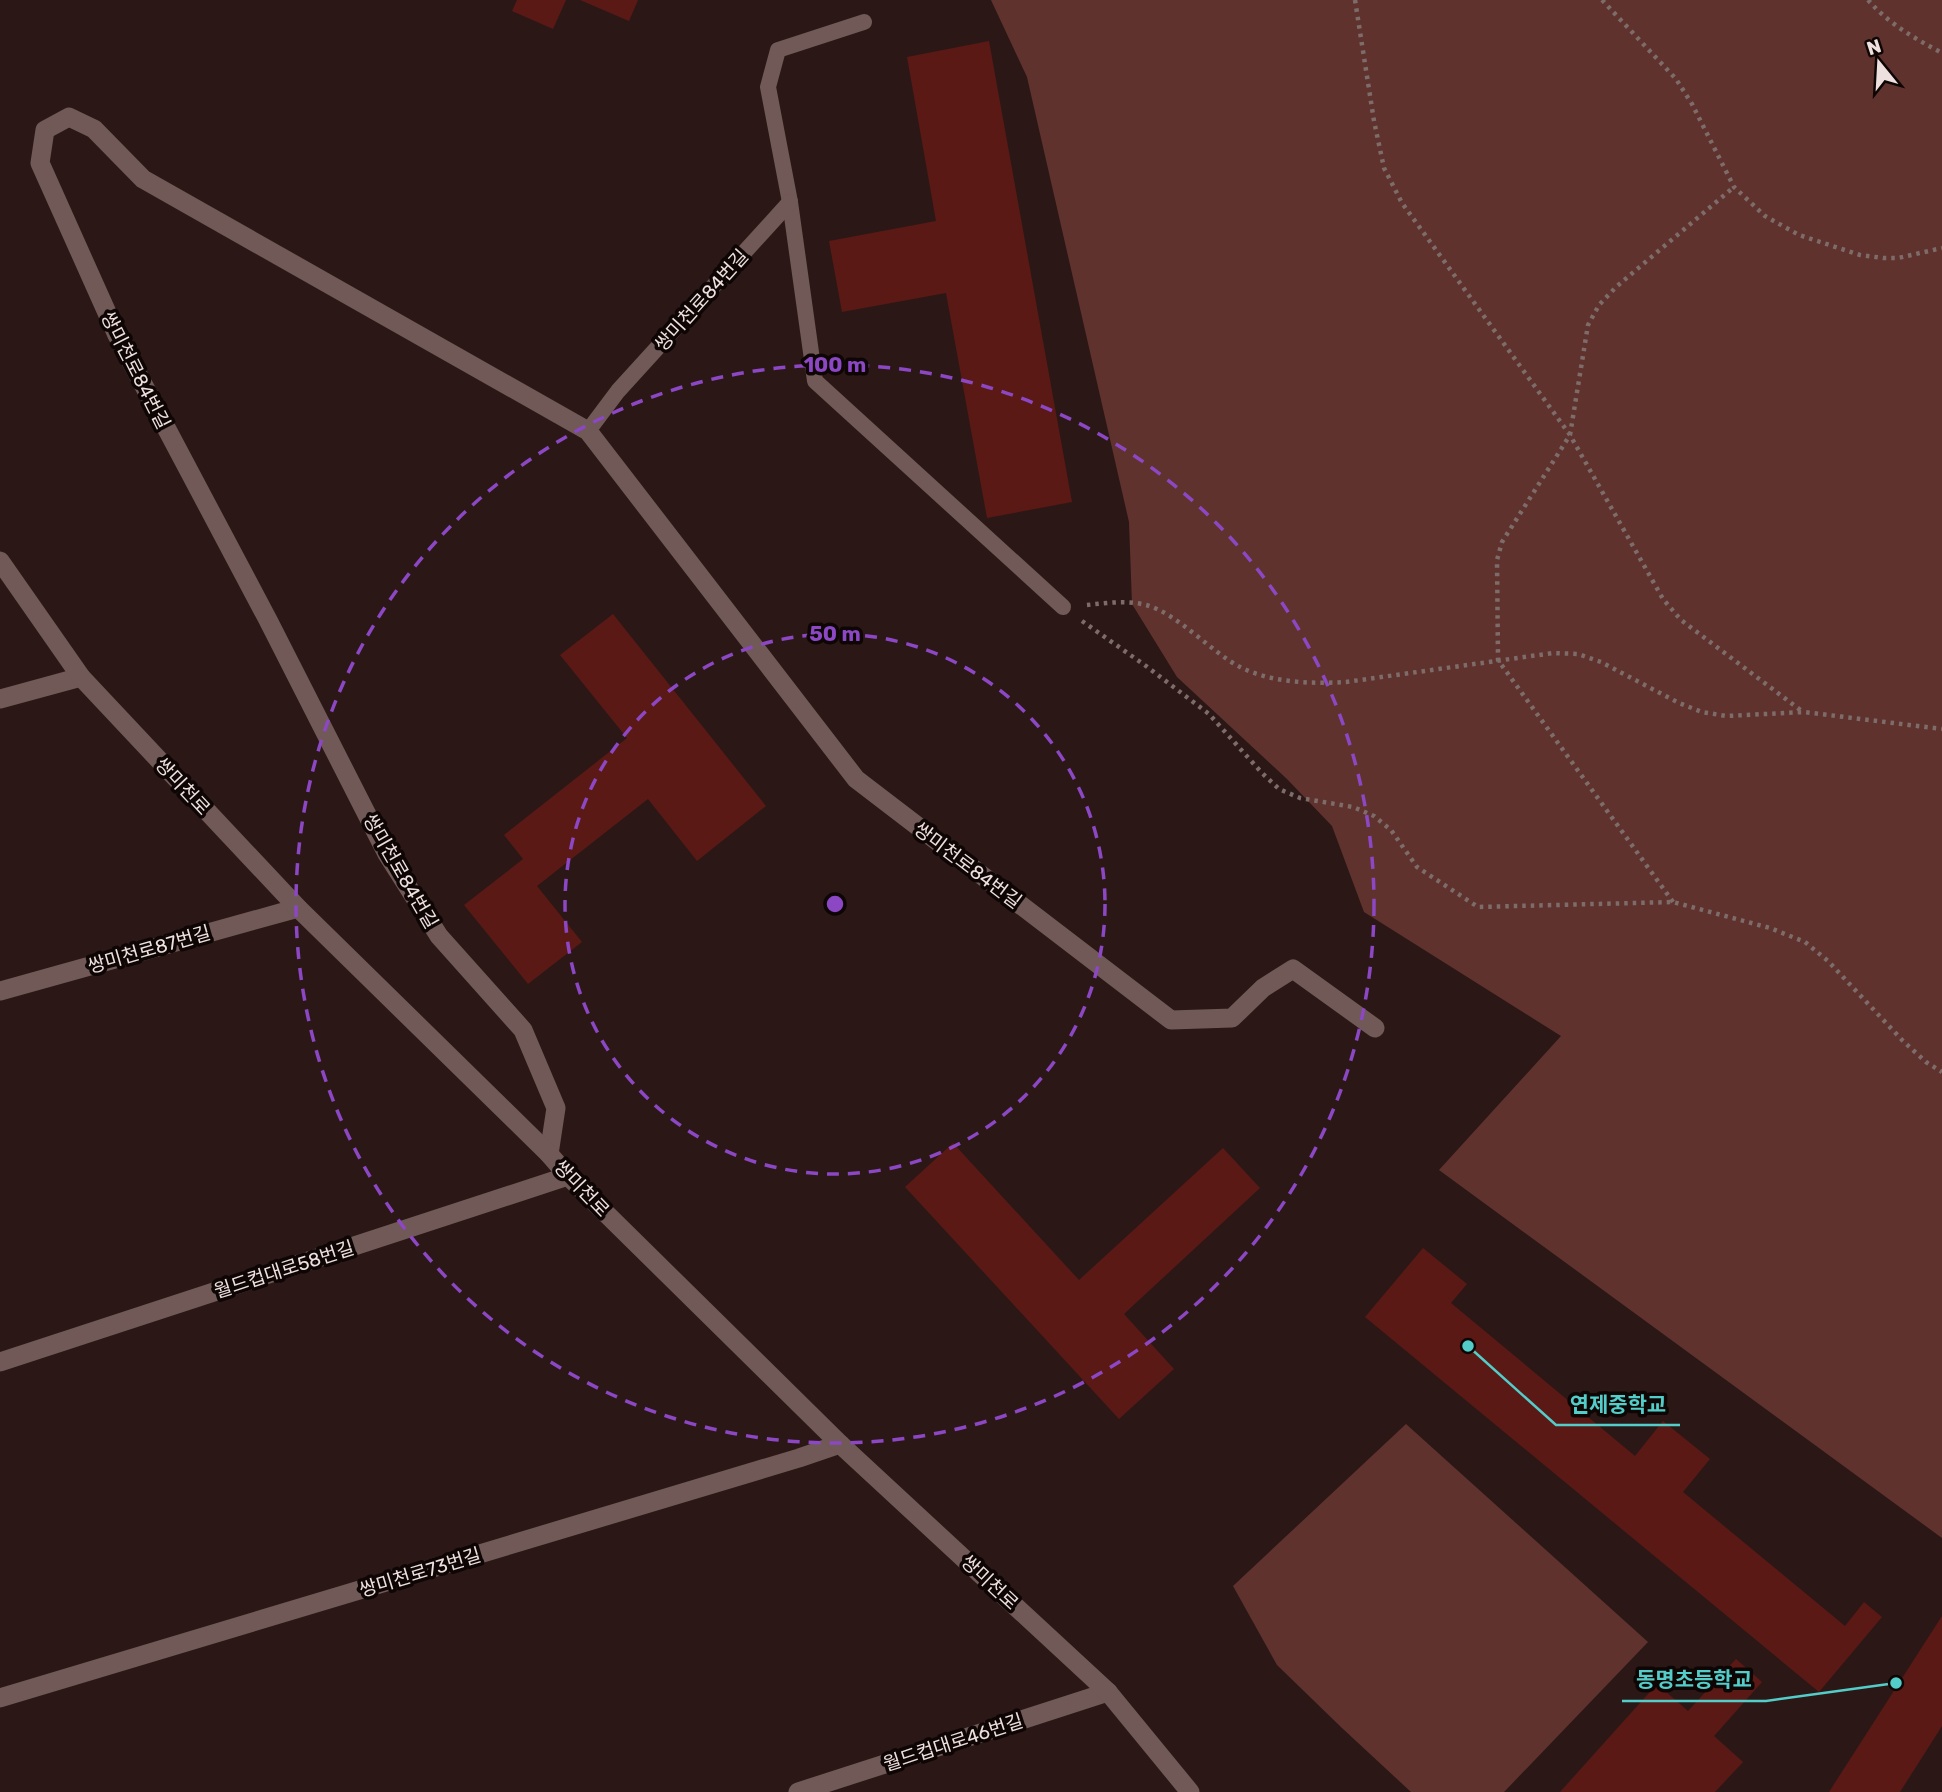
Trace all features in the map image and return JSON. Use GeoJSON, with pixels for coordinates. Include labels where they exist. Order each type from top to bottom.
{"type":"FeatureCollection","features":[{"type":"Feature","properties":{"kind":"street","name":"쌍미천로84번길"},"geometry":{"type":"LineString","coordinates":[[549,1154],[556,1108],[523,1030],[439,936],[387,854],[268,620],[117,335],[40,163],[45,130],[69,117],[94,129],[143,179],[588,431],[856,779],[1171,1020],[1232,1018],[1263,988],[1293,969],[1375,1028]]}},
{"type":"Feature","properties":{"kind":"street","name":"쌍미천로"},"geometry":{"type":"LineString","coordinates":[[0,561],[81,677],[298,908],[840,1444],[1108,1692],[1190,1792]]}},
{"type":"Feature","properties":{"kind":"street"},"geometry":{"type":"LineString","coordinates":[[0,699],[81,677]]}},
{"type":"Feature","properties":{"kind":"street","name":"쌍미천로87번길"},"geometry":{"type":"LineString","coordinates":[[0,991],[298,908]]}},
{"type":"Feature","properties":{"kind":"street","name":"월드컵대로58번길"},"geometry":{"type":"LineString","coordinates":[[0,1362],[568,1176]]}},
{"type":"Feature","properties":{"kind":"street","name":"쌍미천로73번길"},"geometry":{"type":"LineString","coordinates":[[0,1698],[840,1444]]}},
{"type":"Feature","properties":{"kind":"street","name":"월드컵대로46번길"},"geometry":{"type":"LineString","coordinates":[[798,1792],[1108,1692]]}},
{"type":"Feature","properties":{"kind":"lane"},"geometry":{"type":"LineString","coordinates":[[864,22],[778,50],[768,87],[790,202],[815,381],[1063,607]]}},
{"type":"Feature","properties":{"kind":"lane","name":"쌍미천로84번길"},"geometry":{"type":"LineString","coordinates":[[588,431],[618,391],[790,202]]}},
{"type":"Feature","properties":{"kind":"path"},"geometry":{"type":"LineString","coordinates":[[1355,0],[1384,168],[1402,203],[1570,435],[1663,598],[1681,620],[1804,712]]}},
{"type":"Feature","properties":{"kind":"path"},"geometry":{"type":"LineString","coordinates":[[1602,0],[1675,79],[1692,104],[1734,187],[1765,216],[1799,235],[1860,255],[1898,258],[1942,248]]}},
{"type":"Feature","properties":{"kind":"path"},"geometry":{"type":"LineString","coordinates":[[1868,0],[1898,28],[1942,53]]}},
{"type":"Feature","properties":{"kind":"path"},"geometry":{"type":"LineString","coordinates":[[1672,902],[1498,660],[1497,560],[1502,542],[1570,435],[1588,325],[1599,305],[1616,287],[1734,187]]}},
{"type":"Feature","properties":{"kind":"path"},"geometry":{"type":"LineString","coordinates":[[1063,607],[1123,602],[1147,606],[1168,616],[1240,667],[1261,675],[1291,681],[1322,684],[1346,682],[1553,653],[1578,654],[1601,662],[1679,703],[1702,712],[1726,716],[1804,712],[1942,729]]}},
{"type":"Feature","properties":{"kind":"path"},"geometry":{"type":"LineString","coordinates":[[1063,607],[1209,714],[1262,774],[1279,789],[1300,798],[1353,807],[1374,816],[1391,830],[1417,867],[1479,908],[1672,902],[1770,928],[1805,942],[1828,961],[1903,1041],[1926,1062],[1942,1072]]}},
{"type":"Feature","properties":{"kind":"shaded area"},"geometry":{"type":"Polygon","coordinates":[[[991,0],[1942,0],[1942,1538],[1439,1170],[1561,1036],[1364,912],[1332,826],[1287,779],[1177,677],[1132,604],[1129,522],[1027,77],[991,0]]]}},
{"type":"Feature","properties":{"kind":"shaded area"},"geometry":{"type":"Polygon","coordinates":[[[1406,1424],[1648,1642],[1504,1792],[1411,1792],[1277,1665],[1233,1586],[1406,1424]]]}},
{"type":"Feature","properties":{"kind":"building"},"geometry":{"type":"Polygon","coordinates":[[[517,0],[566,0],[553,29],[512,11],[517,0]]]}},
{"type":"Feature","properties":{"kind":"building"},"geometry":{"type":"Polygon","coordinates":[[[580,0],[638,0],[629,21],[580,0]]]}},
{"type":"Feature","properties":{"kind":"building"},"geometry":{"type":"Polygon","coordinates":[[[989,41],[1072,502],[987,518],[946,293],[842,312],[829,241],[936,221],[907,57],[989,41]]]}},
{"type":"Feature","properties":{"kind":"building"},"geometry":{"type":"Polygon","coordinates":[[[613,614],[766,806],[697,861],[648,799],[537,886],[582,942],[528,984],[464,905],[523,859],[504,835],[627,738],[560,655],[613,614]]]}},
{"type":"Feature","properties":{"kind":"building"},"geometry":{"type":"Polygon","coordinates":[[[953,1143],[1079,1280],[1223,1148],[1260,1188],[1124,1314],[1174,1369],[1119,1419],[905,1187],[953,1143]]]}},
{"type":"Feature","properties":{"kind":"building"},"geometry":{"type":"Polygon","coordinates":[[[1423,1248],[1467,1284],[1451,1303],[1635,1456],[1663,1421],[1710,1459],[1683,1492],[1845,1626],[1864,1602],[1882,1617],[1819,1692],[1365,1317],[1423,1248]]]}},
{"type":"Feature","properties":{"kind":"building"},"geometry":{"type":"Polygon","coordinates":[[[1942,1616],[1942,1726],[1900,1792],[1829,1792],[1942,1616]]]}},
{"type":"Feature","properties":{"kind":"building"},"geometry":{"type":"Polygon","coordinates":[[[1736,1659],[1762,1682],[1714,1736],[1743,1762],[1715,1792],[1560,1792],[1657,1684],[1688,1711],[1736,1659]]]}},
{"type":"Feature","properties":{"kind":"place","name":"연제중학교"},"geometry":{"type":"Point","coordinates":[1468,1346]}},
{"type":"Feature","properties":{"kind":"place","name":"동명초등학교"},"geometry":{"type":"Point","coordinates":[1896,1683]}}]}
